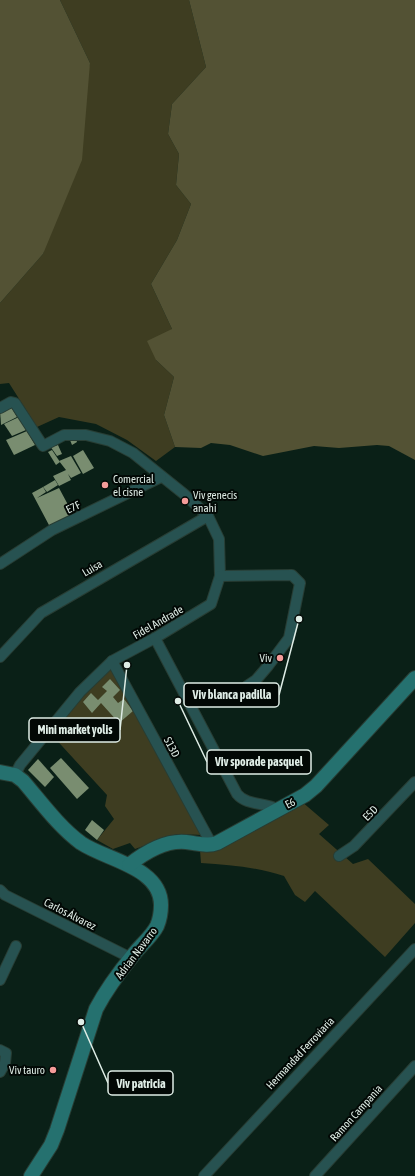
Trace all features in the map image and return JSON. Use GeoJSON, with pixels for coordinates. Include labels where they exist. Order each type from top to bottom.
{"type":"FeatureCollection","features":[{"type":"Feature","properties":{"kind":"street","name":"Fidel Andrade"},"geometry":{"type":"LineString","coordinates":[[0,408],[11,402],[15,403],[43,446],[64,435],[86,435],[110,440],[133,453],[184,494],[208,516],[219,539],[220,576],[211,604],[155,638],[112,661],[80,692],[20,765],[15,775]]}},
{"type":"Feature","properties":{"kind":"street","name":"E7F"},"geometry":{"type":"LineString","coordinates":[[0,564],[52,530],[161,477]]}},
{"type":"Feature","properties":{"kind":"street","name":"Luisa"},"geometry":{"type":"LineString","coordinates":[[0,657],[41,613],[208,516]]}},
{"type":"Feature","properties":{"kind":"street"},"geometry":{"type":"LineString","coordinates":[[220,576],[292,575],[300,582],[289,638],[256,680],[247,686]]}},
{"type":"Feature","properties":{"kind":"street"},"geometry":{"type":"LineString","coordinates":[[155,638],[237,794],[245,801],[271,805],[277,809]]}},
{"type":"Feature","properties":{"kind":"street","name":"S13D"},"geometry":{"type":"LineString","coordinates":[[112,661],[212,845]]}},
{"type":"Feature","properties":{"kind":"street","name":"E6"},"geometry":{"type":"LineString","coordinates":[[212,845],[305,795],[316,786],[415,678]]}},
{"type":"Feature","properties":{"kind":"street"},"geometry":{"type":"LineString","coordinates":[[0,772],[15,775]]}},
{"type":"Feature","properties":{"kind":"street","name":"Adrian Navarro"},"geometry":{"type":"LineString","coordinates":[[15,775],[23,781],[67,831],[82,844],[129,865],[150,879],[161,898],[161,916],[156,927],[102,997],[96,1009],[57,1130],[51,1145],[31,1176]]}},
{"type":"Feature","properties":{"kind":"street","name":"E5D"},"geometry":{"type":"LineString","coordinates":[[339,856],[354,846],[415,782]]}},
{"type":"Feature","properties":{"kind":"street"},"geometry":{"type":"LineString","coordinates":[[129,865],[142,855],[163,846],[184,842],[212,845]]}},
{"type":"Feature","properties":{"kind":"street","name":"Carlos Álvarez"},"geometry":{"type":"LineString","coordinates":[[0,890],[5,895],[131,958]]}},
{"type":"Feature","properties":{"kind":"street"},"geometry":{"type":"LineString","coordinates":[[0,980],[16,946]]}},
{"type":"Feature","properties":{"kind":"street","name":"Hermandad Ferroviaria"},"geometry":{"type":"LineString","coordinates":[[204,1176],[415,949]]}},
{"type":"Feature","properties":{"kind":"street"},"geometry":{"type":"LineString","coordinates":[[0,1072],[5,1063],[3,1051]]}},
{"type":"Feature","properties":{"kind":"street","name":"Ramon Campania"},"geometry":{"type":"LineString","coordinates":[[315,1176],[415,1066]]}},
{"type":"Feature","properties":{"kind":"shaded area"},"geometry":{"type":"Polygon","coordinates":[[[0,0],[60,0],[90,63],[82,160],[43,254],[0,303],[0,0]]]}},
{"type":"Feature","properties":{"kind":"shaded area"},"geometry":{"type":"Polygon","coordinates":[[[60,0],[189,0],[206,67],[172,104],[168,134],[179,154],[176,185],[191,204],[177,240],[151,284],[172,329],[156,360],[174,377],[164,415],[175,447],[156,461],[127,440],[96,424],[59,417],[37,427],[9,383],[0,384],[0,303],[43,254],[90,63],[60,0]]]}},
{"type":"Feature","properties":{"kind":"shaded area"},"geometry":{"type":"Polygon","coordinates":[[[189,0],[415,0],[415,460],[389,446],[377,445],[339,448],[314,446],[263,456],[230,445],[211,443],[201,448],[175,447],[164,415],[174,377],[156,360],[147,341],[172,329],[151,284],[177,240],[191,204],[176,185],[179,154],[168,134],[172,104],[206,67],[189,0]]]}},
{"type":"Feature","properties":{"kind":"shaded area"},"geometry":{"type":"Polygon","coordinates":[[[113,669],[203,835],[177,834],[135,849],[130,843],[113,849],[97,840],[114,819],[105,806],[107,795],[51,734],[99,676],[113,669]]]}},
{"type":"Feature","properties":{"kind":"shaded area"},"geometry":{"type":"Polygon","coordinates":[[[301,801],[329,825],[319,834],[353,864],[368,859],[415,904],[415,923],[385,957],[315,891],[305,902],[295,895],[284,876],[254,868],[201,863],[200,850],[301,801]]]}},
{"type":"Feature","properties":{"kind":"building"},"geometry":{"type":"Polygon","coordinates":[[[10,405],[17,417],[1,425],[0,410],[10,405]]]}},
{"type":"Feature","properties":{"kind":"building"},"geometry":{"type":"Polygon","coordinates":[[[19,417],[26,430],[12,436],[4,424],[19,417]]]}},
{"type":"Feature","properties":{"kind":"building"},"geometry":{"type":"Polygon","coordinates":[[[27,431],[35,445],[14,455],[6,440],[27,431]]]}},
{"type":"Feature","properties":{"kind":"building"},"geometry":{"type":"Polygon","coordinates":[[[75,437],[77,442],[72,445],[70,440],[75,437]]]}},
{"type":"Feature","properties":{"kind":"building"},"geometry":{"type":"Polygon","coordinates":[[[54,444],[55,446],[58,445],[62,454],[57,456],[50,446],[54,444]]]}},
{"type":"Feature","properties":{"kind":"building"},"geometry":{"type":"Polygon","coordinates":[[[52,450],[60,462],[56,465],[48,452],[52,450]]]}},
{"type":"Feature","properties":{"kind":"building"},"geometry":{"type":"Polygon","coordinates":[[[83,450],[94,468],[83,474],[73,456],[83,450]]]}},
{"type":"Feature","properties":{"kind":"building"},"geometry":{"type":"Polygon","coordinates":[[[71,456],[81,473],[71,478],[68,474],[71,480],[59,486],[53,476],[66,470],[59,461],[71,456]]]}},
{"type":"Feature","properties":{"kind":"building"},"geometry":{"type":"Polygon","coordinates":[[[55,480],[58,485],[47,492],[43,487],[55,480]]]}},
{"type":"Feature","properties":{"kind":"building"},"geometry":{"type":"Polygon","coordinates":[[[43,487],[46,492],[37,498],[59,488],[74,516],[50,527],[32,493],[43,487]]]}},
{"type":"Feature","properties":{"kind":"building"},"geometry":{"type":"Polygon","coordinates":[[[110,679],[120,690],[113,697],[118,703],[124,699],[133,711],[119,723],[101,703],[92,713],[83,702],[91,693],[98,700],[107,691],[102,687],[110,679]]]}},
{"type":"Feature","properties":{"kind":"building"},"geometry":{"type":"Polygon","coordinates":[[[61,758],[89,788],[77,799],[50,768],[61,758]]]}},
{"type":"Feature","properties":{"kind":"building"},"geometry":{"type":"Polygon","coordinates":[[[38,759],[54,777],[45,787],[28,770],[38,759]]]}},
{"type":"Feature","properties":{"kind":"building"},"geometry":{"type":"Polygon","coordinates":[[[92,820],[104,830],[97,840],[85,830],[92,820]]]}},
{"type":"Feature","properties":{"kind":"place","name":"Comercial el cisne"},"geometry":{"type":"Point","coordinates":[105,485]}},
{"type":"Feature","properties":{"kind":"place","name":"Viv genecis anahi"},"geometry":{"type":"Point","coordinates":[185,501]}},
{"type":"Feature","properties":{"kind":"place","name":"Viv blanca padilla"},"geometry":{"type":"Point","coordinates":[299,619]}},
{"type":"Feature","properties":{"kind":"place","name":"Viv"},"geometry":{"type":"Point","coordinates":[280,658]}},
{"type":"Feature","properties":{"kind":"place","name":"Mini market yolis"},"geometry":{"type":"Point","coordinates":[127,665]}},
{"type":"Feature","properties":{"kind":"place","name":"Viv sporade pasquel"},"geometry":{"type":"Point","coordinates":[178,701]}},
{"type":"Feature","properties":{"kind":"place","name":"Viv patricia"},"geometry":{"type":"Point","coordinates":[81,1022]}},
{"type":"Feature","properties":{"kind":"place","name":"Viv tauro"},"geometry":{"type":"Point","coordinates":[53,1070]}}]}
